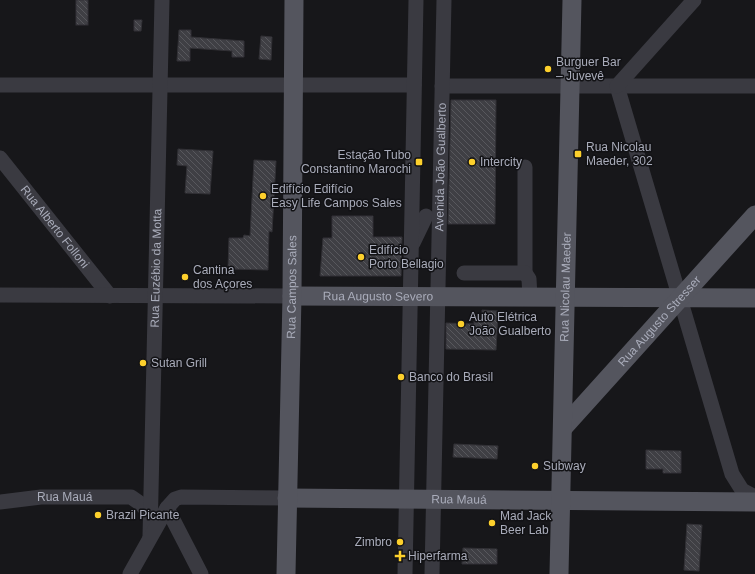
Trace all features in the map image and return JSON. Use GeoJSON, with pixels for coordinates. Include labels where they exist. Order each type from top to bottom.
{"type":"FeatureCollection","features":[{"type":"Feature","properties":{"kind":"main road","name":"Rua Campos Sales"},"geometry":{"type":"LineString","coordinates":[[286,574],[292,296],[292,85],[294,0]]}},
{"type":"Feature","properties":{"kind":"main road","name":"Rua Nicolau Maeder"},"geometry":{"type":"LineString","coordinates":[[559,574],[572,0]]}},
{"type":"Feature","properties":{"kind":"main road","name":"Rua Augusto Stresser"},"geometry":{"type":"LineString","coordinates":[[563,428],[755,215]]}},
{"type":"Feature","properties":{"kind":"main road","name":"Rua Augusto Severo"},"geometry":{"type":"LineString","coordinates":[[292,296],[755,298]]}},
{"type":"Feature","properties":{"kind":"main road","name":"Rua Mauá"},"geometry":{"type":"LineString","coordinates":[[287,498],[755,502]]}},
{"type":"Feature","properties":{"kind":"street","name":"Rua Euzébio da Motta"},"geometry":{"type":"LineString","coordinates":[[150,536],[162,0]]}},
{"type":"Feature","properties":{"kind":"street"},"geometry":{"type":"LineString","coordinates":[[405,574],[405,499],[416,0]]}},
{"type":"Feature","properties":{"kind":"street","name":"Avenida João Gualberto"},"geometry":{"type":"LineString","coordinates":[[432,574],[444,0]]}},
{"type":"Feature","properties":{"kind":"street"},"geometry":{"type":"LineString","coordinates":[[617,86],[694,0]]}},
{"type":"Feature","properties":{"kind":"street"},"geometry":{"type":"LineString","coordinates":[[0,84],[414,85]]}},
{"type":"Feature","properties":{"kind":"street"},"geometry":{"type":"LineString","coordinates":[[442,86],[755,86]]}},
{"type":"Feature","properties":{"kind":"street"},"geometry":{"type":"LineString","coordinates":[[617,86],[732,474],[742,490],[755,497]]}},
{"type":"Feature","properties":{"kind":"street","name":"Rua Alberto Folloni"},"geometry":{"type":"LineString","coordinates":[[0,158],[110,296]]}},
{"type":"Feature","properties":{"kind":"street"},"geometry":{"type":"LineString","coordinates":[[525,167],[525,273],[529,279],[530,297]]}},
{"type":"Feature","properties":{"kind":"street"},"geometry":{"type":"LineString","coordinates":[[411,248],[426,216]]}},
{"type":"Feature","properties":{"kind":"street"},"geometry":{"type":"LineString","coordinates":[[464,273],[525,273]]}},
{"type":"Feature","properties":{"kind":"street","name":"Rua Augusto Severo"},"geometry":{"type":"LineString","coordinates":[[0,295],[292,296]]}},
{"type":"Feature","properties":{"kind":"street"},"geometry":{"type":"LineString","coordinates":[[151,515],[141,504],[131,497],[143,489],[152,475]]}},
{"type":"Feature","properties":{"kind":"street","name":"Rua Mauá"},"geometry":{"type":"LineString","coordinates":[[0,502],[42,497],[131,497]]}},
{"type":"Feature","properties":{"kind":"street","name":"Rua Mauá"},"geometry":{"type":"LineString","coordinates":[[167,508],[175,499],[181,497],[287,498]]}},
{"type":"Feature","properties":{"kind":"street"},"geometry":{"type":"LineString","coordinates":[[130,574],[167,508]]}},
{"type":"Feature","properties":{"kind":"street"},"geometry":{"type":"LineString","coordinates":[[167,508],[201,574]]}},
{"type":"Feature","properties":{"kind":"building"},"geometry":{"type":"Polygon","coordinates":[[[76,0],[88,0],[88,25],[76,25],[76,0]]]}},
{"type":"Feature","properties":{"kind":"building"},"geometry":{"type":"Polygon","coordinates":[[[134,20],[142,20],[141,31],[134,31],[134,20]]]}},
{"type":"Feature","properties":{"kind":"building"},"geometry":{"type":"Polygon","coordinates":[[[179,30],[191,30],[191,37],[244,41],[244,57],[232,57],[232,51],[190,48],[190,61],[177,61],[179,30]]]}},
{"type":"Feature","properties":{"kind":"building"},"geometry":{"type":"Polygon","coordinates":[[[261,36],[272,37],[271,60],[259,59],[261,36]]]}},
{"type":"Feature","properties":{"kind":"building","name":"Intercity"},"geometry":{"type":"Polygon","coordinates":[[[451,100],[496,100],[495,224],[448,224],[451,100]]]}},
{"type":"Feature","properties":{"kind":"building"},"geometry":{"type":"Polygon","coordinates":[[[178,149],[213,151],[210,194],[185,193],[187,166],[177,165],[178,149]]]}},
{"type":"Feature","properties":{"kind":"building"},"geometry":{"type":"Polygon","coordinates":[[[254,160],[276,161],[272,232],[269,231],[268,270],[228,269],[229,238],[243,238],[244,235],[250,236],[254,160]]]}},
{"type":"Feature","properties":{"kind":"building","name":"Edifício Porto Bellagio"},"geometry":{"type":"Polygon","coordinates":[[[332,216],[373,216],[373,237],[402,237],[401,276],[320,276],[323,238],[332,238],[332,216]]]}},
{"type":"Feature","properties":{"kind":"building"},"geometry":{"type":"Polygon","coordinates":[[[482,310],[498,311],[496,350],[446,349],[446,323],[474,324],[474,321],[482,322],[482,310]]]}},
{"type":"Feature","properties":{"kind":"building"},"geometry":{"type":"Polygon","coordinates":[[[454,444],[498,446],[497,459],[453,457],[454,444]]]}},
{"type":"Feature","properties":{"kind":"building"},"geometry":{"type":"Polygon","coordinates":[[[646,450],[681,451],[681,473],[663,473],[663,469],[646,469],[646,450]]]}},
{"type":"Feature","properties":{"kind":"building"},"geometry":{"type":"Polygon","coordinates":[[[687,524],[702,525],[699,571],[684,570],[687,524]]]}},
{"type":"Feature","properties":{"kind":"building"},"geometry":{"type":"Polygon","coordinates":[[[463,548],[497,549],[497,564],[462,564],[463,548]]]}},
{"type":"Feature","properties":{"kind":"place","name":"Burguer Bar – Juvevê"},"geometry":{"type":"Point","coordinates":[548,69]}},
{"type":"Feature","properties":{"kind":"place","name":"Rua Nicolau Maeder, 302"},"geometry":{"type":"Point","coordinates":[578,154]}},
{"type":"Feature","properties":{"kind":"place","name":"Estação Tubo Constantino Marochi"},"geometry":{"type":"Point","coordinates":[419,162]}},
{"type":"Feature","properties":{"kind":"place","name":"Intercity"},"geometry":{"type":"Point","coordinates":[472,162]}},
{"type":"Feature","properties":{"kind":"place","name":"Edifício Edifício Easy Life Campos Sales"},"geometry":{"type":"Point","coordinates":[263,196]}},
{"type":"Feature","properties":{"kind":"place","name":"Edifício Porto Bellagio"},"geometry":{"type":"Point","coordinates":[361,257]}},
{"type":"Feature","properties":{"kind":"place","name":"Cantina dos Açores"},"geometry":{"type":"Point","coordinates":[185,277]}},
{"type":"Feature","properties":{"kind":"place","name":"Auto Elétrica João Gualberto"},"geometry":{"type":"Point","coordinates":[461,324]}},
{"type":"Feature","properties":{"kind":"place","name":"Sutan Grill"},"geometry":{"type":"Point","coordinates":[143,363]}},
{"type":"Feature","properties":{"kind":"place","name":"Banco do Brasil"},"geometry":{"type":"Point","coordinates":[401,377]}},
{"type":"Feature","properties":{"kind":"place","name":"Subway"},"geometry":{"type":"Point","coordinates":[535,466]}},
{"type":"Feature","properties":{"kind":"place","name":"Brazil Picante"},"geometry":{"type":"Point","coordinates":[98,515]}},
{"type":"Feature","properties":{"kind":"place","name":"Mad Jack Beer Lab"},"geometry":{"type":"Point","coordinates":[492,523]}},
{"type":"Feature","properties":{"kind":"place","name":"Zimbro"},"geometry":{"type":"Point","coordinates":[400,542]}},
{"type":"Feature","properties":{"kind":"place","name":"Hiperfarma"},"geometry":{"type":"Point","coordinates":[400,556]}}]}
